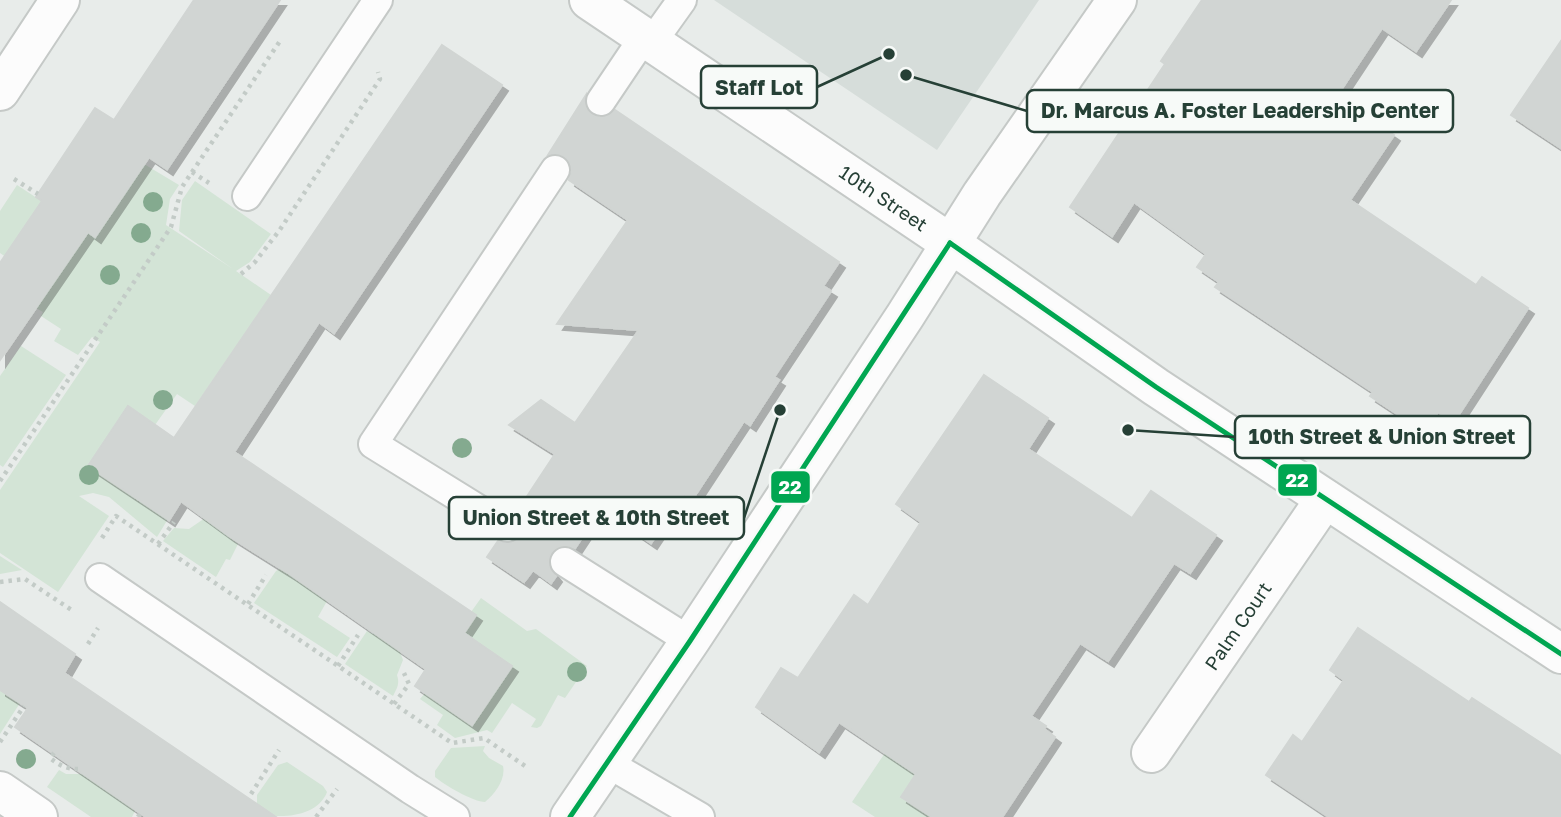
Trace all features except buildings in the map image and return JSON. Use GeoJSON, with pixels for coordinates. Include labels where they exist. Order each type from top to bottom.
{"type":"FeatureCollection","features":[{"type":"Feature","properties":{"kind":"street"},"geometry":{"type":"LineString","coordinates":[[0,91],[60,0]]}},
{"type":"Feature","properties":{"kind":"street","name":"10th Street"},"geometry":{"type":"LineString","coordinates":[[589,0],[950,243],[1156,387],[1561,654]]}},
{"type":"Feature","properties":{"kind":"street"},"geometry":{"type":"LineString","coordinates":[[570,817],[690,641],[950,243],[1117,0]]}},
{"type":"Feature","properties":{"kind":"street","name":"Palm Court"},"geometry":{"type":"LineString","coordinates":[[1151,753],[1325,499]]}},
{"type":"Feature","properties":{"kind":"street"},"geometry":{"type":"LineString","coordinates":[[0,791],[38,817]]}},
{"type":"Feature","properties":{"kind":"lane"},"geometry":{"type":"LineString","coordinates":[[247,195],[378,0]]}},
{"type":"Feature","properties":{"kind":"lane"},"geometry":{"type":"LineString","coordinates":[[601,101],[648,39],[682,0]]}},
{"type":"Feature","properties":{"kind":"lane"},"geometry":{"type":"LineString","coordinates":[[507,527],[373,444],[555,170]]}},
{"type":"Feature","properties":{"kind":"lane"},"geometry":{"type":"LineString","coordinates":[[565,562],[690,641]]}},
{"type":"Feature","properties":{"kind":"lane"},"geometry":{"type":"LineString","coordinates":[[100,578],[455,817]]}},
{"type":"Feature","properties":{"kind":"lane"},"geometry":{"type":"LineString","coordinates":[[607,763],[699,817]]}},
{"type":"Feature","properties":{"kind":"path"},"geometry":{"type":"LineString","coordinates":[[0,481],[171,227],[182,187],[280,41]]}},
{"type":"Feature","properties":{"kind":"path"},"geometry":{"type":"LineString","coordinates":[[14,179],[38,194]]}},
{"type":"Feature","properties":{"kind":"path"},"geometry":{"type":"LineString","coordinates":[[96,547],[116,516],[452,743],[484,738],[528,768]]}},
{"type":"Feature","properties":{"kind":"path"},"geometry":{"type":"LineString","coordinates":[[158,544],[174,522]]}},
{"type":"Feature","properties":{"kind":"path"},"geometry":{"type":"LineString","coordinates":[[248,604],[266,575]]}},
{"type":"Feature","properties":{"kind":"path"},"geometry":{"type":"LineString","coordinates":[[88,644],[99,628]]}},
{"type":"Feature","properties":{"kind":"path"},"geometry":{"type":"LineString","coordinates":[[338,666],[358,635]]}},
{"type":"Feature","properties":{"kind":"path"},"geometry":{"type":"LineString","coordinates":[[394,704],[409,684],[404,673]]}},
{"type":"Feature","properties":{"kind":"path"},"geometry":{"type":"LineString","coordinates":[[0,742],[24,706]]}},
{"type":"Feature","properties":{"kind":"path"},"geometry":{"type":"LineString","coordinates":[[251,794],[279,750]]}},
{"type":"Feature","properties":{"kind":"path"},"geometry":{"type":"LineString","coordinates":[[54,752],[50,758],[62,766],[78,769]]}},
{"type":"Feature","properties":{"kind":"path"},"geometry":{"type":"LineString","coordinates":[[316,817],[337,789]]}},
{"type":"Feature","properties":{"kind":"shaded area"},"geometry":{"type":"Polygon","coordinates":[[[714,0],[1039,0],[937,150],[714,0]]]}},
{"type":"Feature","properties":{"kind":"green space"},"geometry":{"type":"Polygon","coordinates":[[[144,164],[179,185],[170,199],[166,225],[233,269],[179,231],[182,200],[195,181],[271,234],[250,262],[236,271],[271,295],[195,406],[177,394],[155,425],[128,407],[89,467],[168,519],[157,537],[109,497],[93,493],[79,496],[109,516],[58,592],[0,553],[0,490],[100,342],[92,337],[78,355],[54,341],[61,329],[41,316],[43,312],[36,308],[50,287],[0,253],[0,211],[17,185],[95,236],[144,164]]]}},
{"type":"Feature","properties":{"kind":"green space"},"geometry":{"type":"Polygon","coordinates":[[[21,346],[66,375],[3,467],[0,465],[0,376],[21,346]]]}},
{"type":"Feature","properties":{"kind":"green space"},"geometry":{"type":"Polygon","coordinates":[[[205,518],[238,544],[230,560],[226,559],[216,577],[163,541],[174,528],[189,529],[205,518]]]}},
{"type":"Feature","properties":{"kind":"green space"},"geometry":{"type":"Polygon","coordinates":[[[0,556],[22,570],[0,574],[0,556]]]}},
{"type":"Feature","properties":{"kind":"green space"},"geometry":{"type":"Polygon","coordinates":[[[281,568],[327,601],[318,617],[350,638],[337,657],[254,603],[276,571],[281,568]]]}},
{"type":"Feature","properties":{"kind":"green space"},"geometry":{"type":"Polygon","coordinates":[[[481,598],[527,631],[536,629],[587,666],[565,698],[558,695],[541,726],[531,727],[536,719],[512,703],[492,733],[487,730],[455,738],[437,725],[443,715],[420,699],[425,693],[473,725],[512,666],[464,633],[476,615],[471,612],[481,598]]]}},
{"type":"Feature","properties":{"kind":"green space"},"geometry":{"type":"Polygon","coordinates":[[[367,631],[373,634],[373,631],[399,649],[403,660],[393,696],[345,664],[367,631]]]}},
{"type":"Feature","properties":{"kind":"green space"},"geometry":{"type":"Polygon","coordinates":[[[0,690],[20,703],[0,734],[0,690]]]}},
{"type":"Feature","properties":{"kind":"green space"},"geometry":{"type":"Polygon","coordinates":[[[937,742],[901,796],[932,817],[875,817],[852,802],[887,750],[937,742]]]}},
{"type":"Feature","properties":{"kind":"green space"},"geometry":{"type":"Polygon","coordinates":[[[485,746],[483,751],[489,758],[503,766],[503,776],[499,786],[485,802],[459,792],[435,777],[435,771],[451,748],[485,746]]]}},
{"type":"Feature","properties":{"kind":"green space"},"geometry":{"type":"Polygon","coordinates":[[[287,762],[323,786],[327,792],[324,799],[313,808],[291,815],[276,816],[257,804],[257,795],[278,765],[287,762]]]}},
{"type":"Feature","properties":{"kind":"green space"},"geometry":{"type":"Polygon","coordinates":[[[59,770],[66,774],[85,774],[136,809],[132,817],[91,817],[47,787],[59,770]]]}},
{"type":"Feature","properties":{"kind":"transit line","name":"22"},"geometry":{"type":"LineString","coordinates":[[950,243],[1156,387],[1561,654]]}},
{"type":"Feature","properties":{"kind":"transit line","name":"22"},"geometry":{"type":"LineString","coordinates":[[570,817],[690,641],[950,243]]}},
{"type":"Feature","properties":{"kind":"place","name":"Staff Lot"},"geometry":{"type":"Point","coordinates":[889,54]}},
{"type":"Feature","properties":{"kind":"place","name":"Dr. Marcus A. Foster Leadership Center"},"geometry":{"type":"Point","coordinates":[906,75]}},
{"type":"Feature","properties":{"kind":"place","name":"Union Street & 10th Street"},"geometry":{"type":"Point","coordinates":[780,410]}},
{"type":"Feature","properties":{"kind":"place","name":"10th Street & Union Street"},"geometry":{"type":"Point","coordinates":[1128,430]}}]}
